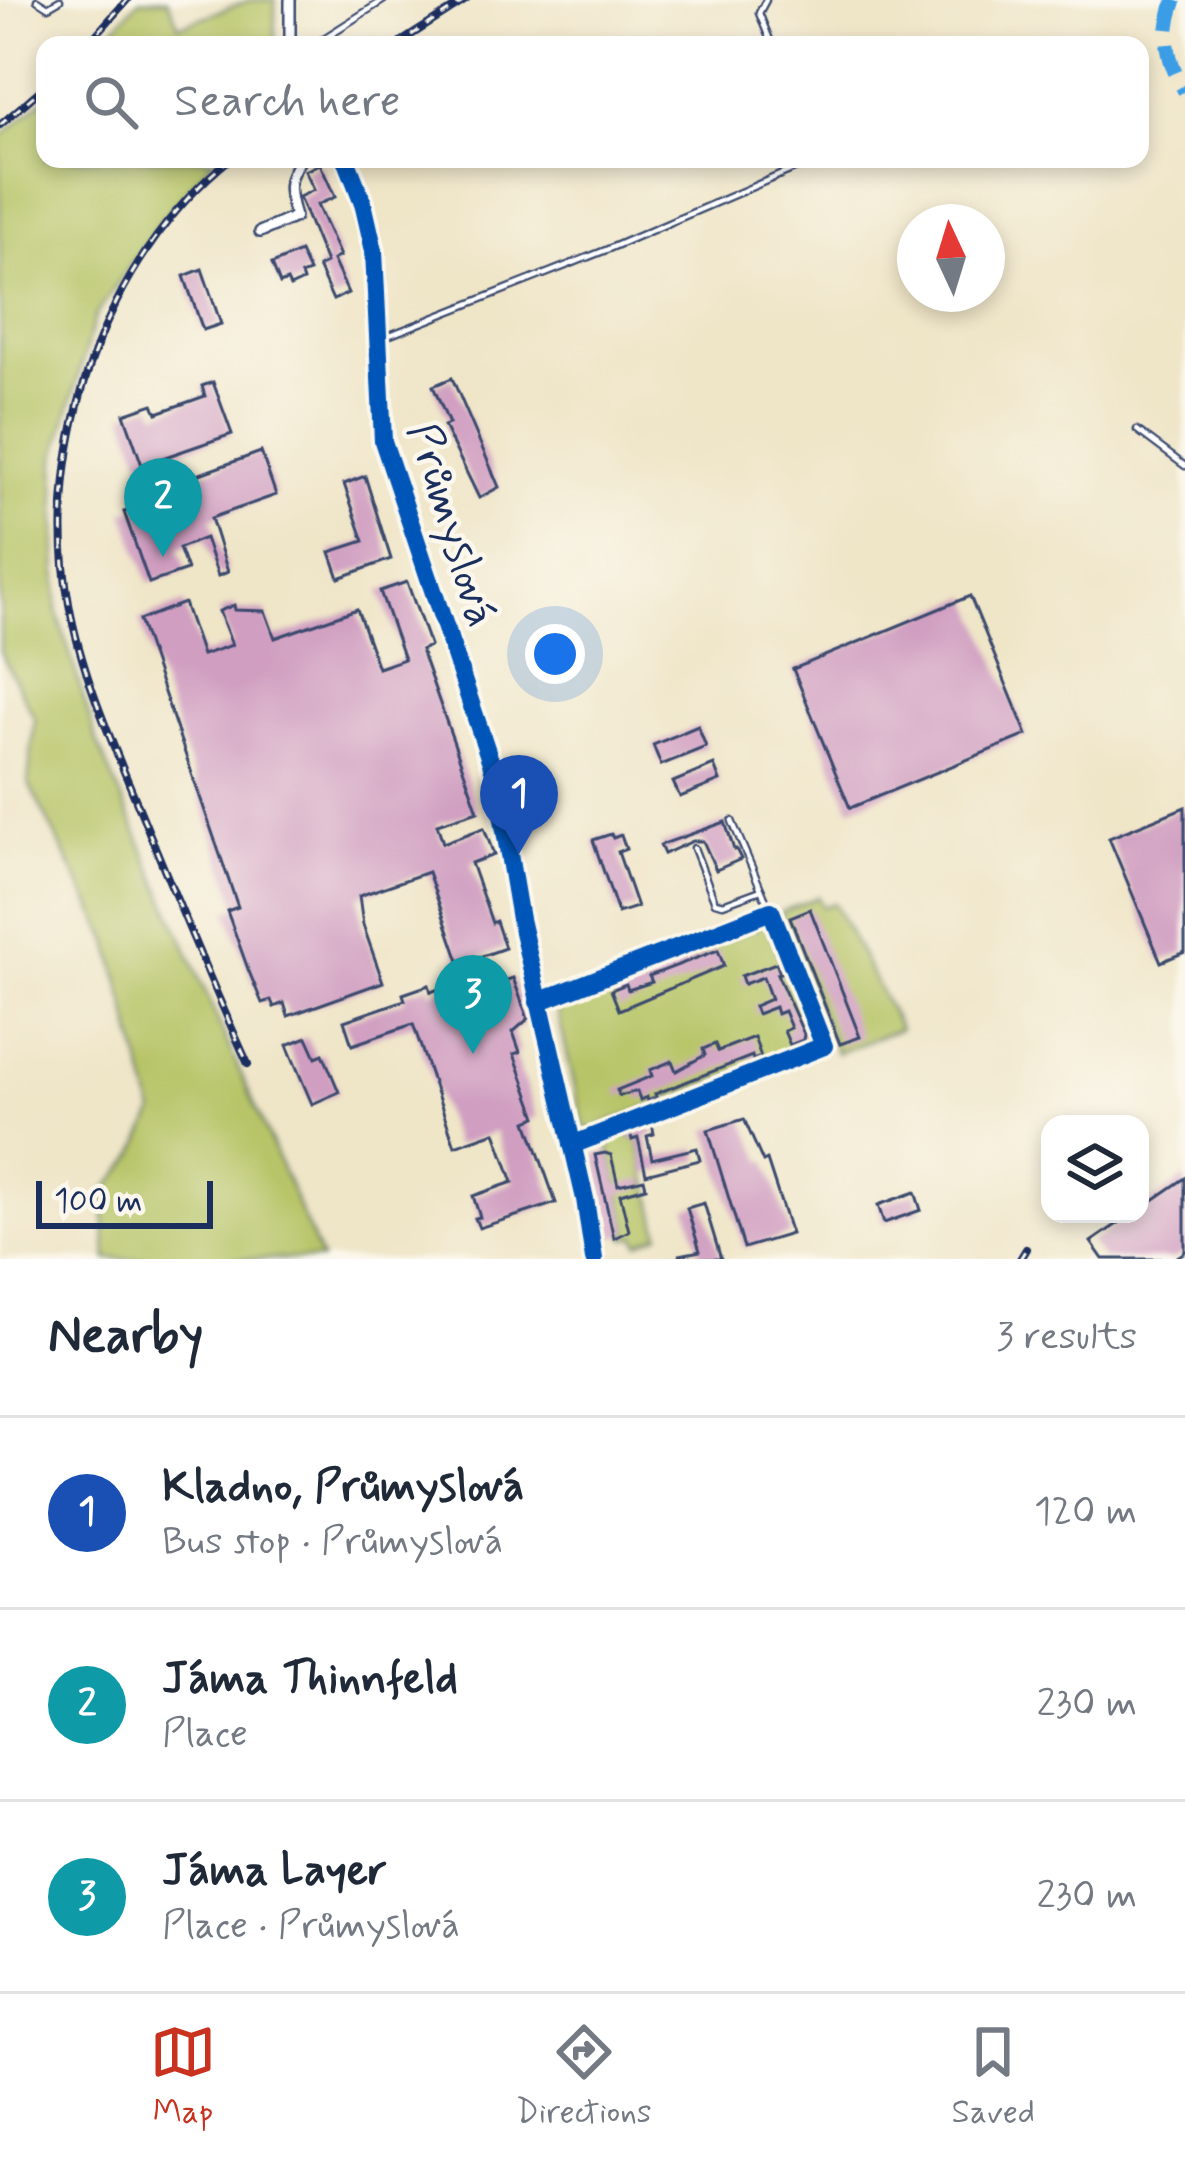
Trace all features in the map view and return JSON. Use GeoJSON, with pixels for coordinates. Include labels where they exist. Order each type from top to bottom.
{"type":"FeatureCollection","features":[{"type":"Feature","properties":{"kind":"street"},"geometry":{"type":"LineString","coordinates":[[290,0],[290,36]]}},
{"type":"Feature","properties":{"kind":"street"},"geometry":{"type":"LineString","coordinates":[[260,232],[295,217],[287,190],[295,168]]}},
{"type":"Feature","properties":{"kind":"street","name":"Průmyslová"},"geometry":{"type":"LineString","coordinates":[[349,168],[372,239],[383,441],[496,778],[538,1002],[585,1199],[593,1259]]}},
{"type":"Feature","properties":{"kind":"street"},"geometry":{"type":"LineString","coordinates":[[538,1002],[771,911],[824,1046],[572,1145]]}},
{"type":"Feature","properties":{"kind":"lane"},"geometry":{"type":"LineString","coordinates":[[37,0],[48,7],[60,0]]}},
{"type":"Feature","properties":{"kind":"lane"},"geometry":{"type":"LineString","coordinates":[[327,36],[384,0]]}},
{"type":"Feature","properties":{"kind":"lane"},"geometry":{"type":"LineString","coordinates":[[766,0],[759,13],[768,36]]}},
{"type":"Feature","properties":{"kind":"lane"},"geometry":{"type":"LineString","coordinates":[[380,339],[796,168]]}},
{"type":"Feature","properties":{"kind":"lane"},"geometry":{"type":"LineString","coordinates":[[1137,430],[1185,466]]}},
{"type":"Feature","properties":{"kind":"lane"},"geometry":{"type":"LineString","coordinates":[[732,821],[771,911]]}},
{"type":"Feature","properties":{"kind":"lane"},"geometry":{"type":"LineString","coordinates":[[694,848],[715,902],[723,904],[761,890]]}},
{"type":"Feature","properties":{"kind":"green space"},"geometry":{"type":"Polygon","coordinates":[[[139,0],[168,0],[179,26],[250,0],[275,0],[275,36],[107,36],[139,0]]]}},
{"type":"Feature","properties":{"kind":"green space"},"geometry":{"type":"Polygon","coordinates":[[[36,106],[36,168],[206,168],[160,221],[95,317],[55,459],[57,611],[96,739],[321,1259],[107,1259],[103,1193],[134,1157],[154,1113],[109,941],[28,782],[35,719],[0,652],[0,137],[36,106]]]}},
{"type":"Feature","properties":{"kind":"green space"},"geometry":{"type":"Polygon","coordinates":[[[818,897],[822,907],[834,903],[900,1029],[837,1053],[781,912],[818,897]]]}},
{"type":"Feature","properties":{"kind":"green space"},"geometry":{"type":"Polygon","coordinates":[[[767,923],[809,1043],[592,1129],[584,1127],[556,1006],[767,923]]]}},
{"type":"Feature","properties":{"kind":"green space"},"geometry":{"type":"Polygon","coordinates":[[[629,1131],[632,1139],[638,1138],[660,1234],[639,1243],[636,1236],[626,1239],[629,1230],[607,1139],[629,1131]]]}},
{"type":"Feature","properties":{"kind":"building"},"geometry":{"type":"Polygon","coordinates":[[[322,168],[335,197],[317,205],[340,256],[333,260],[348,293],[333,300],[318,267],[326,263],[299,197],[314,190],[305,171],[322,168]]]}},
{"type":"Feature","properties":{"kind":"building"},"geometry":{"type":"Polygon","coordinates":[[[300,252],[309,272],[290,287],[287,281],[280,284],[272,264],[300,252]]]}},
{"type":"Feature","properties":{"kind":"building"},"geometry":{"type":"Polygon","coordinates":[[[202,269],[221,324],[203,330],[184,276],[202,269]]]}},
{"type":"Feature","properties":{"kind":"building"},"geometry":{"type":"Polygon","coordinates":[[[452,378],[499,487],[479,498],[444,426],[449,424],[433,386],[452,378]]]}},
{"type":"Feature","properties":{"kind":"building"},"geometry":{"type":"Polygon","coordinates":[[[213,382],[232,434],[142,465],[124,414],[153,404],[157,413],[205,396],[202,386],[213,382]]]}},
{"type":"Feature","properties":{"kind":"building"},"geometry":{"type":"Polygon","coordinates":[[[261,452],[276,495],[211,518],[228,572],[218,576],[205,538],[179,548],[187,570],[149,583],[124,512],[162,499],[158,489],[261,452]]]}},
{"type":"Feature","properties":{"kind":"building"},"geometry":{"type":"Polygon","coordinates":[[[365,476],[391,559],[339,578],[330,552],[364,541],[344,484],[365,476]]]}},
{"type":"Feature","properties":{"kind":"building"},"geometry":{"type":"Polygon","coordinates":[[[407,582],[430,646],[421,650],[478,811],[437,824],[443,843],[484,828],[494,855],[471,863],[505,948],[460,964],[428,872],[359,896],[363,925],[383,982],[288,1016],[284,1003],[274,1007],[271,1000],[262,1003],[248,969],[227,911],[238,907],[139,620],[184,603],[202,655],[232,645],[219,611],[234,605],[235,610],[265,611],[275,638],[357,609],[378,668],[404,659],[380,591],[407,582]]]}},
{"type":"Feature","properties":{"kind":"building"},"geometry":{"type":"Polygon","coordinates":[[[970,596],[1027,735],[850,808],[793,669],[970,596]]]}},
{"type":"Feature","properties":{"kind":"building"},"geometry":{"type":"Polygon","coordinates":[[[698,726],[706,747],[661,765],[653,745],[698,726]]]}},
{"type":"Feature","properties":{"kind":"building"},"geometry":{"type":"Polygon","coordinates":[[[714,765],[720,781],[680,797],[673,782],[714,765]]]}},
{"type":"Feature","properties":{"kind":"building"},"geometry":{"type":"Polygon","coordinates":[[[1185,807],[1185,952],[1161,962],[1109,838],[1185,807]]]}},
{"type":"Feature","properties":{"kind":"building"},"geometry":{"type":"Polygon","coordinates":[[[725,822],[741,859],[716,870],[703,841],[664,854],[660,845],[725,822]]]}},
{"type":"Feature","properties":{"kind":"building"},"geometry":{"type":"Polygon","coordinates":[[[611,834],[613,838],[621,835],[626,849],[618,852],[637,907],[618,913],[593,840],[611,834]]]}},
{"type":"Feature","properties":{"kind":"building"},"geometry":{"type":"Polygon","coordinates":[[[810,909],[860,1037],[840,1044],[790,917],[810,909]]]}},
{"type":"Feature","properties":{"kind":"building"},"geometry":{"type":"Polygon","coordinates":[[[718,950],[724,966],[619,1010],[611,990],[652,982],[649,976],[718,950]]]}},
{"type":"Feature","properties":{"kind":"building"},"geometry":{"type":"Polygon","coordinates":[[[776,963],[804,1034],[803,1040],[790,1045],[784,1031],[791,1028],[784,1011],[777,1014],[775,1007],[757,1014],[754,1006],[771,999],[763,977],[744,984],[741,976],[776,963]]]}},
{"type":"Feature","properties":{"kind":"building"},"geometry":{"type":"Polygon","coordinates":[[[468,978],[473,992],[513,978],[528,1019],[513,1032],[520,1052],[514,1054],[537,1117],[527,1121],[556,1203],[479,1228],[473,1196],[513,1182],[495,1132],[455,1146],[413,1024],[352,1045],[344,1021],[405,1000],[403,994],[429,985],[431,992],[468,978]]]}},
{"type":"Feature","properties":{"kind":"building"},"geometry":{"type":"Polygon","coordinates":[[[307,1037],[316,1057],[323,1054],[339,1092],[312,1104],[287,1045],[307,1037]]]}},
{"type":"Feature","properties":{"kind":"building"},"geometry":{"type":"Polygon","coordinates":[[[754,1037],[761,1057],[753,1060],[752,1056],[655,1094],[648,1101],[647,1097],[640,1100],[637,1091],[619,1096],[617,1090],[652,1076],[650,1070],[672,1061],[676,1071],[705,1055],[703,1049],[715,1044],[718,1051],[754,1037]]]}},
{"type":"Feature","properties":{"kind":"building"},"geometry":{"type":"Polygon","coordinates":[[[744,1119],[763,1162],[767,1160],[791,1234],[744,1248],[708,1130],[744,1119]]]}},
{"type":"Feature","properties":{"kind":"building"},"geometry":{"type":"Polygon","coordinates":[[[652,1123],[654,1134],[647,1136],[652,1159],[697,1148],[700,1160],[646,1174],[638,1138],[632,1140],[630,1132],[652,1123]]]}},
{"type":"Feature","properties":{"kind":"building"},"geometry":{"type":"Polygon","coordinates":[[[595,1155],[611,1155],[618,1185],[644,1179],[646,1187],[620,1194],[629,1231],[614,1238],[595,1155]]]}},
{"type":"Feature","properties":{"kind":"building"},"geometry":{"type":"Polygon","coordinates":[[[1185,1178],[1185,1252],[1174,1259],[1103,1259],[1091,1242],[1119,1223],[1149,1223],[1149,1203],[1185,1178]]]}},
{"type":"Feature","properties":{"kind":"building"},"geometry":{"type":"Polygon","coordinates":[[[915,1192],[921,1210],[884,1223],[878,1205],[915,1192]]]}},
{"type":"Feature","properties":{"kind":"building"},"geometry":{"type":"Polygon","coordinates":[[[704,1203],[721,1259],[681,1259],[680,1255],[700,1251],[687,1208],[704,1203]]]}},
{"type":"Feature","properties":{"kind":"railway"},"geometry":{"type":"LineString","coordinates":[[95,36],[127,0]]}},
{"type":"Feature","properties":{"kind":"railway"},"geometry":{"type":"LineString","coordinates":[[410,36],[466,0]]}},
{"type":"Feature","properties":{"kind":"railway"},"geometry":{"type":"LineString","coordinates":[[0,125],[36,94]]}},
{"type":"Feature","properties":{"kind":"railway"},"geometry":{"type":"LineString","coordinates":[[221,168],[186,201],[148,249],[116,303],[92,360],[74,420],[63,544],[74,629],[98,705],[248,1064]]}},
{"type":"Feature","properties":{"kind":"railway"},"geometry":{"type":"LineString","coordinates":[[1020,1259],[1026,1249]]}},
{"type":"Feature","properties":{"kind":"marked path"},"geometry":{"type":"LineString","coordinates":[[1175,0],[1168,47],[1185,91]]}},
{"type":"Feature","properties":{"kind":"cycle path"},"geometry":{"type":"LineString","coordinates":[[349,168],[374,251],[383,441],[496,778],[520,919],[585,1199],[594,1259]]}},
{"type":"Feature","properties":{"kind":"cycle path"},"geometry":{"type":"LineString","coordinates":[[538,1002],[771,911],[824,1046],[572,1145]]}},
{"type":"Feature","properties":{"kind":"place","name":"Jáma Thinnfeld"},"geometry":{"type":"Point","coordinates":[163,557]}},
{"type":"Feature","properties":{"kind":"place","name":"Kladno, Průmyslová"},"geometry":{"type":"Point","coordinates":[519,854]}},
{"type":"Feature","properties":{"kind":"place","name":"Jáma Layer"},"geometry":{"type":"Point","coordinates":[473,1054]}}]}
